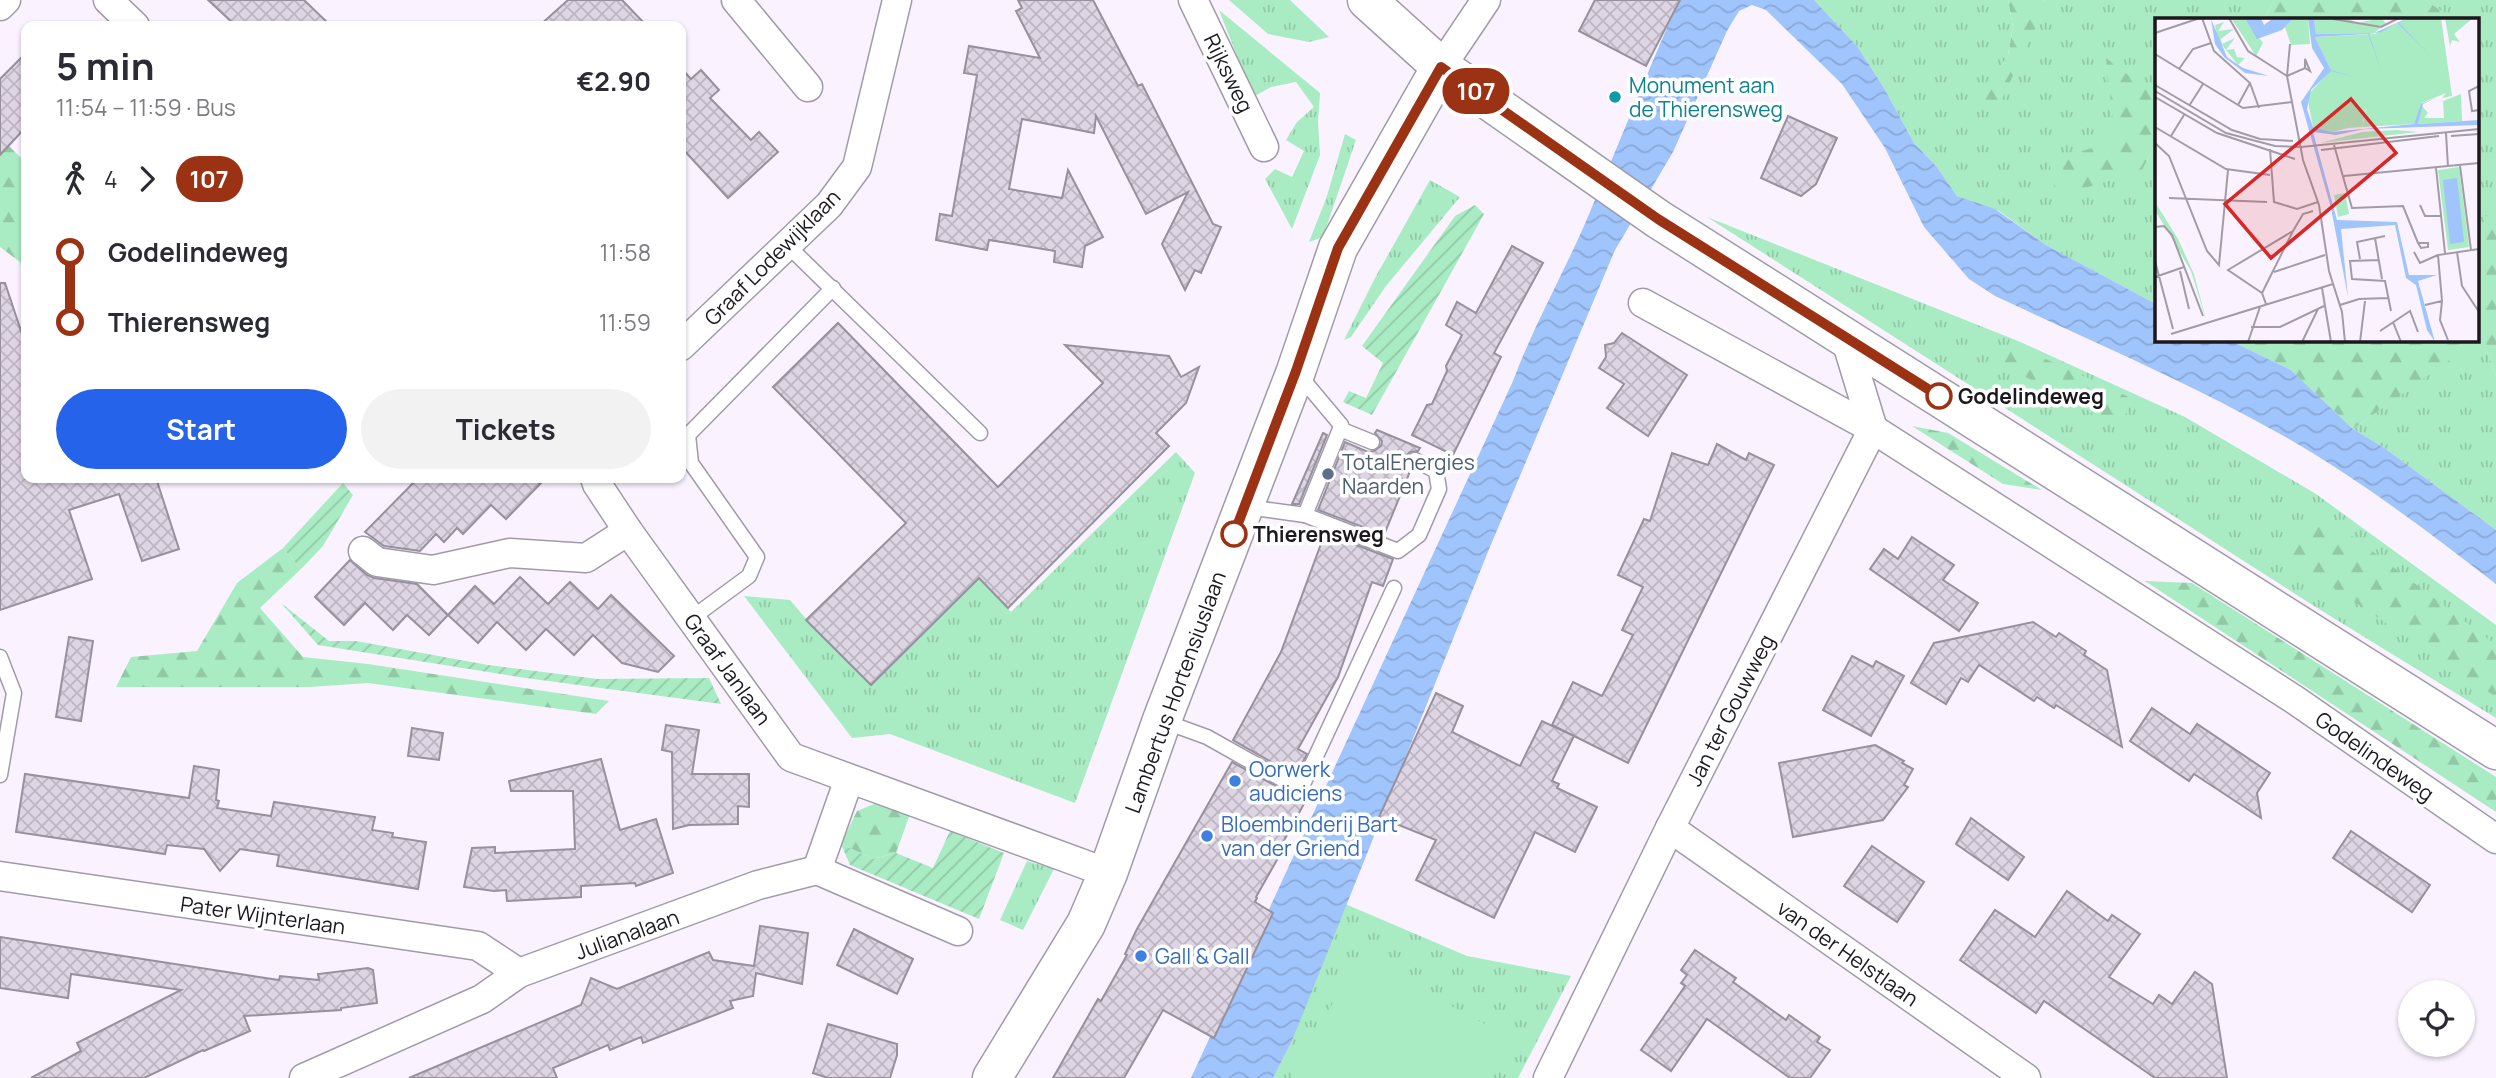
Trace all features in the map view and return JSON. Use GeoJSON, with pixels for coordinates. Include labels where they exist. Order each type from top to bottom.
{"type":"FeatureCollection","features":[{"type":"Feature","properties":{"kind":"main road"},"geometry":{"type":"LineString","coordinates":[[1367,0],[1441,67],[1658,219],[2496,750]]}},
{"type":"Feature","properties":{"kind":"main road","name":"Lambertus Hortensiuslaan"},"geometry":{"type":"LineString","coordinates":[[992,1078],[1086,924],[1108,873],[1162,720],[1296,371],[1338,248],[1441,67]]}},
{"type":"Feature","properties":{"kind":"street"},"geometry":{"type":"LineString","coordinates":[[0,6],[6,0]]}},
{"type":"Feature","properties":{"kind":"street"},"geometry":{"type":"LineString","coordinates":[[108,0],[130,21]]}},
{"type":"Feature","properties":{"kind":"street"},"geometry":{"type":"LineString","coordinates":[[736,0],[808,87]]}},
{"type":"Feature","properties":{"kind":"street","name":"Graaf Lodewijklaan"},"geometry":{"type":"LineString","coordinates":[[686,341],[829,205],[857,167],[897,0]]}},
{"type":"Feature","properties":{"kind":"street","name":"Rijksweg"},"geometry":{"type":"LineString","coordinates":[[1193,0],[1264,146]]}},
{"type":"Feature","properties":{"kind":"street"},"geometry":{"type":"LineString","coordinates":[[1441,67],[1486,0]]}},
{"type":"Feature","properties":{"kind":"street","name":"Godelindeweg"},"geometry":{"type":"LineString","coordinates":[[1643,303],[1873,429],[2295,700],[2496,839]]}},
{"type":"Feature","properties":{"kind":"street"},"geometry":{"type":"LineString","coordinates":[[1845,337],[1873,429]]}},
{"type":"Feature","properties":{"kind":"street","name":"Jan ter Gouwweg"},"geometry":{"type":"LineString","coordinates":[[1548,1078],[1670,828],[1873,429]]}},
{"type":"Feature","properties":{"kind":"street","name":"Graaf Janlaan"},"geometry":{"type":"LineString","coordinates":[[596,483],[791,757],[1108,873]]}},
{"type":"Feature","properties":{"kind":"street"},"geometry":{"type":"LineString","coordinates":[[363,551],[377,562],[433,570],[510,553],[586,558],[628,531]]}},
{"type":"Feature","properties":{"kind":"street"},"geometry":{"type":"LineString","coordinates":[[849,779],[817,870],[958,932]]}},
{"type":"Feature","properties":{"kind":"street","name":"van der Helstlaan"},"geometry":{"type":"LineString","coordinates":[[1670,828],[2026,1078]]}},
{"type":"Feature","properties":{"kind":"street","name":"Julianalaan"},"geometry":{"type":"LineString","coordinates":[[304,1078],[482,999],[519,973],[758,885],[817,870]]}},
{"type":"Feature","properties":{"kind":"street","name":"Pater Wijnterlaan"},"geometry":{"type":"LineString","coordinates":[[0,876],[478,946],[519,973]]}},
{"type":"Feature","properties":{"kind":"lane"},"geometry":{"type":"LineString","coordinates":[[786,244],[980,433]]}},
{"type":"Feature","properties":{"kind":"lane"},"geometry":{"type":"LineString","coordinates":[[692,618],[749,576],[757,557],[691,463],[688,435],[833,288]]}},
{"type":"Feature","properties":{"kind":"lane"},"geometry":{"type":"LineString","coordinates":[[1296,371],[1341,425],[1305,515]]}},
{"type":"Feature","properties":{"kind":"lane"},"geometry":{"type":"LineString","coordinates":[[1340,429],[1372,442]]}},
{"type":"Feature","properties":{"kind":"lane"},"geometry":{"type":"LineString","coordinates":[[1244,507],[1305,515],[1398,551],[1419,535],[1439,489],[1436,471],[1415,460]]}},
{"type":"Feature","properties":{"kind":"lane"},"geometry":{"type":"LineString","coordinates":[[1162,720],[1207,737],[1296,787],[1304,782],[1394,588]]}},
{"type":"Feature","properties":{"kind":"lane"},"geometry":{"type":"LineString","coordinates":[[0,657],[14,693],[0,775]]}},
{"type":"Feature","properties":{"kind":"green space"},"geometry":{"type":"Polygon","coordinates":[[[1229,0],[1290,0],[1329,37],[1309,42],[1268,34],[1229,0]]]}},
{"type":"Feature","properties":{"kind":"green space"},"geometry":{"type":"Polygon","coordinates":[[[1814,0],[2008,0],[2013,27],[2008,55],[1979,100],[2046,2],[2043,0],[2275,0],[2265,18],[2155,18],[2155,96],[2141,172],[2155,146],[2155,303],[2046,245],[1999,211],[1957,196],[1937,167],[1914,143],[1857,46],[1814,0]]]}},
{"type":"Feature","properties":{"kind":"green space"},"geometry":{"type":"Polygon","coordinates":[[[2008,0],[2043,0],[2047,3],[1995,114],[1978,100],[2008,55],[2013,27],[2008,0]]]}},
{"type":"Feature","properties":{"kind":"green space"},"geometry":{"type":"Polygon","coordinates":[[[2275,0],[2425,0],[2452,18],[2265,18],[2275,0]]]}},
{"type":"Feature","properties":{"kind":"green space"},"geometry":{"type":"Polygon","coordinates":[[[2425,0],[2496,0],[2496,207],[2491,208],[2478,234],[2478,18],[2452,18],[2425,0]]]}},
{"type":"Feature","properties":{"kind":"green space"},"geometry":{"type":"Polygon","coordinates":[[[1219,10],[1320,93],[1320,155],[1292,229],[1265,179],[1275,169],[1292,177],[1304,151],[1286,140],[1297,122],[1314,107],[1296,82],[1271,87],[1253,97],[1219,10]]]}},
{"type":"Feature","properties":{"kind":"green space"},"geometry":{"type":"Polygon","coordinates":[[[2106,58],[2154,95],[2155,93],[2155,146],[2141,172],[2056,196],[2049,161],[2115,141],[2106,58]]]}},
{"type":"Feature","properties":{"kind":"green space"},"geometry":{"type":"Polygon","coordinates":[[[1345,134],[1356,140],[1323,237],[1309,242],[1327,196],[1345,134]]]}},
{"type":"Feature","properties":{"kind":"green space"},"geometry":{"type":"Polygon","coordinates":[[[0,137],[21,158],[21,266],[20,262],[0,247],[0,137]]]}},
{"type":"Feature","properties":{"kind":"green space"},"geometry":{"type":"Polygon","coordinates":[[[1430,180],[1460,197],[1386,286],[1351,337],[1344,340],[1375,278],[1430,180]]]}},
{"type":"Feature","properties":{"kind":"green space"},"geometry":{"type":"Polygon","coordinates":[[[1475,205],[1484,214],[1372,415],[1343,402],[1349,391],[1366,398],[1383,363],[1362,346],[1455,216],[1475,205]]]}},
{"type":"Feature","properties":{"kind":"green space"},"geometry":{"type":"Polygon","coordinates":[[[2491,207],[2496,207],[2496,376],[2482,337],[2478,340],[2478,234],[2491,207]]]}},
{"type":"Feature","properties":{"kind":"green space"},"geometry":{"type":"Polygon","coordinates":[[[1707,217],[2018,341],[2185,417],[2316,494],[2496,625],[2496,718],[2314,606],[1707,217]]]}},
{"type":"Feature","properties":{"kind":"green space"},"geometry":{"type":"Polygon","coordinates":[[[2482,336],[2496,376],[2496,530],[2383,447],[2353,429],[2482,336]]]}},
{"type":"Feature","properties":{"kind":"green space"},"geometry":{"type":"Polygon","coordinates":[[[2231,341],[2476,341],[2353,429],[2291,370],[2231,341]]]}},
{"type":"Feature","properties":{"kind":"green space"},"geometry":{"type":"Polygon","coordinates":[[[2011,343],[2133,399],[2119,427],[2003,365],[2011,343]]]}},
{"type":"Feature","properties":{"kind":"green space"},"geometry":{"type":"Polygon","coordinates":[[[1912,426],[1948,433],[2042,490],[2003,484],[1912,426]]]}},
{"type":"Feature","properties":{"kind":"green space"},"geometry":{"type":"Polygon","coordinates":[[[1176,452],[1195,473],[1075,803],[890,734],[852,738],[744,596],[790,600],[807,620],[979,578],[1011,612],[1176,452]]]}},
{"type":"Feature","properties":{"kind":"green space"},"geometry":{"type":"Polygon","coordinates":[[[343,483],[353,495],[323,546],[301,569],[283,548],[343,483]]]}},
{"type":"Feature","properties":{"kind":"green space"},"geometry":{"type":"Polygon","coordinates":[[[2323,514],[2496,645],[2496,697],[2279,551],[2323,514]]]}},
{"type":"Feature","properties":{"kind":"green space"},"geometry":{"type":"Polygon","coordinates":[[[283,548],[301,569],[260,608],[303,657],[368,664],[609,701],[596,714],[368,683],[310,687],[116,687],[131,657],[197,651],[237,583],[283,548]]]}},
{"type":"Feature","properties":{"kind":"green space"},"geometry":{"type":"Polygon","coordinates":[[[2145,581],[2192,583],[2496,777],[2496,812],[2145,581]]]}},
{"type":"Feature","properties":{"kind":"green space"},"geometry":{"type":"Polygon","coordinates":[[[281,603],[329,641],[356,641],[488,665],[598,679],[709,678],[721,704],[526,678],[318,645],[281,603]]]}},
{"type":"Feature","properties":{"kind":"green space"},"geometry":{"type":"Polygon","coordinates":[[[879,802],[910,814],[896,853],[873,859],[841,844],[857,811],[879,802]]]}},
{"type":"Feature","properties":{"kind":"green space"},"geometry":{"type":"Polygon","coordinates":[[[950,831],[1004,853],[979,919],[850,865],[841,844],[873,859],[896,853],[933,868],[950,831]]]}},
{"type":"Feature","properties":{"kind":"green space"},"geometry":{"type":"Polygon","coordinates":[[[1027,861],[1054,869],[1023,930],[1000,920],[1027,861]]]}},
{"type":"Feature","properties":{"kind":"green space"},"geometry":{"type":"Polygon","coordinates":[[[1343,903],[1467,956],[1571,976],[1518,1078],[1273,1078],[1292,1041],[1343,903]]]}},
{"type":"Feature","properties":{"kind":"green space"},"geometry":{"type":"Polygon","coordinates":[[[1359,955],[1510,1038],[1489,1078],[1292,1078],[1359,955]]]}},
{"type":"Feature","properties":{"kind":"water"},"geometry":{"type":"Polygon","coordinates":[[[1679,0],[1814,0],[1857,46],[1914,143],[1937,167],[1957,196],[1995,209],[2046,245],[2155,303],[2155,341],[2231,341],[2291,370],[2353,429],[2383,447],[2496,530],[2496,584],[2365,487],[2282,435],[2176,380],[1995,296],[1969,279],[1924,227],[1885,148],[1842,84],[1766,10],[1752,5],[1739,11],[1727,31],[1673,152],[1615,250],[1487,554],[1292,1041],[1273,1078],[1191,1078],[1584,226],[1679,0]]]}},
{"type":"Feature","properties":{"kind":"building"},"geometry":{"type":"Polygon","coordinates":[[[208,0],[304,0],[326,21],[231,21],[208,0]]]}},
{"type":"Feature","properties":{"kind":"building"},"geometry":{"type":"Polygon","coordinates":[[[568,0],[622,0],[642,21],[545,21],[568,0]]]}},
{"type":"Feature","properties":{"kind":"building"},"geometry":{"type":"Polygon","coordinates":[[[1018,0],[1093,0],[1138,86],[1142,84],[1213,224],[1221,227],[1201,273],[1195,270],[1185,290],[1162,244],[1188,192],[1146,214],[1096,116],[1094,133],[1022,119],[1009,189],[1062,198],[1068,170],[1103,237],[1085,246],[1082,267],[1054,262],[1055,251],[989,240],[987,250],[936,240],[940,214],[952,216],[977,75],[964,73],[969,46],[1040,58],[1016,11],[1022,8],[1018,0]]]}},
{"type":"Feature","properties":{"kind":"building"},"geometry":{"type":"Polygon","coordinates":[[[1595,0],[1680,0],[1646,66],[1579,31],[1595,0]]]}},
{"type":"Feature","properties":{"kind":"building"},"geometry":{"type":"Polygon","coordinates":[[[21,58],[21,132],[0,155],[0,79],[21,58]]]}},
{"type":"Feature","properties":{"kind":"building"},"geometry":{"type":"Polygon","coordinates":[[[701,70],[719,90],[710,98],[751,140],[759,132],[778,152],[728,198],[686,152],[686,74],[691,79],[701,70]]]}},
{"type":"Feature","properties":{"kind":"building"},"geometry":{"type":"Polygon","coordinates":[[[1788,116],[1837,138],[1816,184],[1801,196],[1761,178],[1788,116]]]}},
{"type":"Feature","properties":{"kind":"building"},"geometry":{"type":"Polygon","coordinates":[[[1512,246],[1543,263],[1494,353],[1501,357],[1453,455],[1412,435],[1427,405],[1432,404],[1447,371],[1446,366],[1462,335],[1446,325],[1457,302],[1476,313],[1512,246]]]}},
{"type":"Feature","properties":{"kind":"building"},"geometry":{"type":"Polygon","coordinates":[[[0,283],[5,283],[21,331],[21,483],[158,483],[179,549],[142,561],[119,494],[69,510],[92,579],[0,610],[0,283]]]}},
{"type":"Feature","properties":{"kind":"building"},"geometry":{"type":"Polygon","coordinates":[[[838,323],[998,487],[1103,383],[1065,345],[1169,356],[1181,377],[1199,367],[1186,403],[1156,433],[1169,446],[1008,608],[979,578],[871,685],[806,620],[906,523],[773,387],[838,323]]]}},
{"type":"Feature","properties":{"kind":"building"},"geometry":{"type":"Polygon","coordinates":[[[1622,333],[1687,375],[1648,436],[1607,408],[1624,384],[1599,368],[1606,357],[1605,345],[1614,343],[1622,333]]]}},
{"type":"Feature","properties":{"kind":"building"},"geometry":{"type":"Polygon","coordinates":[[[1377,430],[1420,448],[1406,456],[1407,465],[1411,469],[1384,535],[1318,510],[1345,442],[1368,452],[1374,451],[1381,446],[1382,441],[1375,433],[1377,430]]]}},
{"type":"Feature","properties":{"kind":"building"},"geometry":{"type":"Polygon","coordinates":[[[1323,433],[1327,435],[1299,504],[1292,504],[1323,433]]]}},
{"type":"Feature","properties":{"kind":"building"},"geometry":{"type":"Polygon","coordinates":[[[1717,444],[1746,460],[1749,453],[1774,465],[1628,763],[1552,725],[1573,682],[1602,696],[1633,635],[1622,630],[1643,587],[1618,575],[1644,519],[1650,521],[1672,453],[1708,465],[1717,444]]]}},
{"type":"Feature","properties":{"kind":"building"},"geometry":{"type":"Polygon","coordinates":[[[413,483],[541,483],[506,519],[491,505],[463,534],[457,528],[444,542],[436,534],[420,551],[384,546],[365,532],[413,483]]]}},
{"type":"Feature","properties":{"kind":"building"},"geometry":{"type":"Polygon","coordinates":[[[1325,533],[1393,559],[1383,586],[1372,582],[1338,677],[1298,749],[1307,754],[1296,776],[1233,740],[1281,652],[1325,533]]]}},
{"type":"Feature","properties":{"kind":"building"},"geometry":{"type":"Polygon","coordinates":[[[1912,537],[1954,565],[1943,580],[1978,603],[1959,631],[1870,569],[1884,549],[1898,559],[1912,537]]]}},
{"type":"Feature","properties":{"kind":"building"},"geometry":{"type":"Polygon","coordinates":[[[350,560],[374,578],[417,584],[448,615],[429,635],[407,615],[393,630],[365,603],[344,625],[315,597],[350,560]]]}},
{"type":"Feature","properties":{"kind":"building"},"geometry":{"type":"Polygon","coordinates":[[[520,577],[548,604],[570,582],[598,609],[611,595],[674,656],[658,672],[622,663],[593,635],[574,655],[546,629],[526,650],[497,622],[478,643],[448,615],[475,586],[494,604],[520,577]]]}},
{"type":"Feature","properties":{"kind":"building"},"geometry":{"type":"Polygon","coordinates":[[[2033,622],[2056,637],[2059,633],[2086,651],[2084,655],[2107,670],[2122,747],[2056,705],[2054,708],[2037,697],[2034,701],[1979,665],[1968,682],[1961,678],[1946,704],[1911,683],[1934,643],[2033,622]]]}},
{"type":"Feature","properties":{"kind":"building"},"geometry":{"type":"Polygon","coordinates":[[[69,637],[93,641],[81,721],[56,717],[69,637]]]}},
{"type":"Feature","properties":{"kind":"building"},"geometry":{"type":"Polygon","coordinates":[[[1852,656],[1873,667],[1876,661],[1904,676],[1871,736],[1823,710],[1852,656]]]}},
{"type":"Feature","properties":{"kind":"building"},"geometry":{"type":"Polygon","coordinates":[[[1436,693],[1463,706],[1452,732],[1520,766],[1542,721],[1574,736],[1552,781],[1559,784],[1557,788],[1597,807],[1575,852],[1535,832],[1494,918],[1416,880],[1436,840],[1379,817],[1436,693]]]}},
{"type":"Feature","properties":{"kind":"building"},"geometry":{"type":"Polygon","coordinates":[[[2152,708],[2190,734],[2197,724],[2270,773],[2257,793],[2261,818],[2194,774],[2189,781],[2130,741],[2152,708]]]}},
{"type":"Feature","properties":{"kind":"building"},"geometry":{"type":"Polygon","coordinates":[[[666,725],[699,730],[692,774],[749,774],[749,807],[738,806],[738,824],[689,825],[673,829],[672,752],[662,750],[666,725]]]}},
{"type":"Feature","properties":{"kind":"building"},"geometry":{"type":"Polygon","coordinates":[[[412,728],[443,733],[439,760],[408,756],[412,728]]]}},
{"type":"Feature","properties":{"kind":"building"},"geometry":{"type":"Polygon","coordinates":[[[1875,745],[1913,769],[1904,785],[1908,787],[1883,820],[1793,837],[1779,763],[1875,745]]]}},
{"type":"Feature","properties":{"kind":"building"},"geometry":{"type":"Polygon","coordinates":[[[601,759],[620,830],[656,819],[673,873],[636,886],[635,883],[581,886],[581,897],[507,901],[506,890],[464,887],[472,848],[495,847],[495,853],[575,849],[573,791],[511,791],[509,781],[601,759]]]}},
{"type":"Feature","properties":{"kind":"building"},"geometry":{"type":"Polygon","coordinates":[[[1232,762],[1305,802],[1256,897],[1255,902],[1273,913],[1214,1038],[1163,1010],[1124,1078],[1053,1078],[1098,999],[1101,1001],[1127,955],[1125,954],[1137,929],[1232,762]]]}},
{"type":"Feature","properties":{"kind":"building"},"geometry":{"type":"Polygon","coordinates":[[[194,766],[219,770],[217,808],[271,816],[274,802],[375,817],[372,830],[393,833],[392,837],[426,842],[418,889],[277,866],[279,855],[240,849],[220,871],[204,849],[167,845],[165,854],[16,832],[25,774],[189,798],[194,766]]]}},
{"type":"Feature","properties":{"kind":"building"},"geometry":{"type":"Polygon","coordinates":[[[1971,818],[2024,857],[2008,880],[1956,844],[1971,818]]]}},
{"type":"Feature","properties":{"kind":"building"},"geometry":{"type":"Polygon","coordinates":[[[2351,831],[2430,885],[2412,912],[2333,858],[2351,831]]]}},
{"type":"Feature","properties":{"kind":"building"},"geometry":{"type":"Polygon","coordinates":[[[1872,846],[1924,882],[1897,922],[1844,886],[1872,846]]]}},
{"type":"Feature","properties":{"kind":"building"},"geometry":{"type":"Polygon","coordinates":[[[2067,891],[2108,921],[2112,915],[2140,934],[2109,977],[2153,1004],[2159,995],[2172,1004],[2195,972],[2212,984],[2227,1078],[2155,1078],[2044,1001],[2036,1013],[1960,960],[1995,910],[2035,937],[2067,891]]]}},
{"type":"Feature","properties":{"kind":"building"},"geometry":{"type":"Polygon","coordinates":[[[760,926],[808,933],[802,984],[756,973],[753,996],[730,1001],[733,1008],[643,1043],[641,1037],[610,1050],[608,1045],[553,1068],[557,1078],[409,1078],[581,1005],[591,978],[617,989],[709,952],[713,960],[754,966],[760,926]]]}},
{"type":"Feature","properties":{"kind":"building"},"geometry":{"type":"Polygon","coordinates":[[[854,929],[913,959],[897,994],[837,965],[854,929]]]}},
{"type":"Feature","properties":{"kind":"building"},"geometry":{"type":"Polygon","coordinates":[[[0,937],[279,980],[280,976],[319,980],[318,974],[368,968],[373,970],[377,1003],[341,1010],[244,1016],[250,1031],[144,1078],[31,1078],[81,1051],[77,1043],[181,990],[71,974],[68,998],[0,988],[0,937]]]}},
{"type":"Feature","properties":{"kind":"building"},"geometry":{"type":"Polygon","coordinates":[[[1695,950],[1736,978],[1733,982],[1786,1020],[1789,1015],[1820,1037],[1817,1042],[1830,1050],[1810,1078],[1790,1078],[1707,1019],[1671,1071],[1641,1050],[1685,986],[1681,983],[1687,975],[1681,970],[1695,950]]]}},
{"type":"Feature","properties":{"kind":"building"},"geometry":{"type":"Polygon","coordinates":[[[828,1024],[897,1044],[897,1055],[890,1078],[828,1078],[813,1073],[828,1024]]]}},
{"type":"Feature","properties":{"kind":"bus line","name":"107"},"geometry":{"type":"LineString","coordinates":[[1234,534],[1296,371],[1338,248],[1441,67],[1658,219],[1939,396]]}},
{"type":"Feature","properties":{"kind":"place","name":"Monument aan de Thierensweg"},"geometry":{"type":"Point","coordinates":[1615,97]}},
{"type":"Feature","properties":{"kind":"place","name":"Godelindeweg"},"geometry":{"type":"Point","coordinates":[1939,396]}},
{"type":"Feature","properties":{"kind":"place","name":"TotalEnergies Naarden"},"geometry":{"type":"Point","coordinates":[1328,474]}},
{"type":"Feature","properties":{"kind":"place","name":"Thierensweg"},"geometry":{"type":"Point","coordinates":[1234,534]}},
{"type":"Feature","properties":{"kind":"place","name":"Oorwerk audiciens"},"geometry":{"type":"Point","coordinates":[1235,781]}},
{"type":"Feature","properties":{"kind":"place","name":"Bloembinderij Bart van der Griend"},"geometry":{"type":"Point","coordinates":[1207,836]}},
{"type":"Feature","properties":{"kind":"place","name":"Gall & Gall"},"geometry":{"type":"Point","coordinates":[1141,956]}}]}
